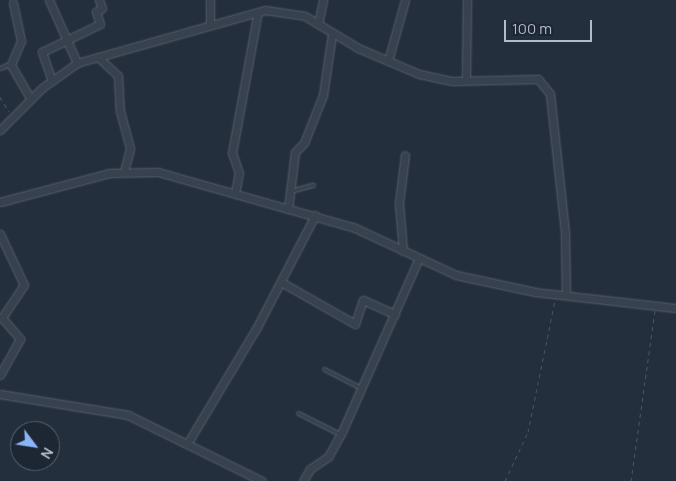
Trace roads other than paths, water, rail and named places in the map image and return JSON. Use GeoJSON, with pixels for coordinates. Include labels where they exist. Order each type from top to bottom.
{"type":"FeatureCollection","features":[{"type":"Feature","properties":{"kind":"street"},"geometry":{"type":"LineString","coordinates":[[49,0],[70,38],[77,63]]}},
{"type":"Feature","properties":{"kind":"street"},"geometry":{"type":"LineString","coordinates":[[52,81],[42,52],[100,24],[96,12],[102,8],[99,0]]}},
{"type":"Feature","properties":{"kind":"street"},"geometry":{"type":"LineString","coordinates":[[210,0],[210,22]]}},
{"type":"Feature","properties":{"kind":"street"},"geometry":{"type":"LineString","coordinates":[[318,24],[323,0]]}},
{"type":"Feature","properties":{"kind":"street"},"geometry":{"type":"LineString","coordinates":[[388,61],[405,0]]}},
{"type":"Feature","properties":{"kind":"street"},"geometry":{"type":"LineString","coordinates":[[466,80],[467,0]]}},
{"type":"Feature","properties":{"kind":"street"},"geometry":{"type":"LineString","coordinates":[[12,3],[21,41],[12,63],[14,74],[31,99]]}},
{"type":"Feature","properties":{"kind":"street"},"geometry":{"type":"LineString","coordinates":[[235,193],[239,173],[232,153],[258,12]]}},
{"type":"Feature","properties":{"kind":"street"},"geometry":{"type":"LineString","coordinates":[[0,130],[31,99],[77,63],[99,58],[210,22],[258,12],[305,16],[332,34],[388,61],[426,76],[466,80],[538,78],[547,86],[565,233],[566,294]]}},
{"type":"Feature","properties":{"kind":"street"},"geometry":{"type":"LineString","coordinates":[[288,209],[295,152],[310,130],[323,95],[332,34]]}},
{"type":"Feature","properties":{"kind":"street"},"geometry":{"type":"LineString","coordinates":[[99,58],[118,76],[120,112],[130,149],[124,172]]}},
{"type":"Feature","properties":{"kind":"street"},"geometry":{"type":"LineString","coordinates":[[403,251],[399,203],[405,155]]}},
{"type":"Feature","properties":{"kind":"street"},"geometry":{"type":"LineString","coordinates":[[0,202],[124,172],[174,175],[288,209],[315,215],[403,251],[418,260],[485,282],[556,294],[676,308]]}},
{"type":"Feature","properties":{"kind":"street"},"geometry":{"type":"LineString","coordinates":[[187,444],[281,282],[315,215]]}},
{"type":"Feature","properties":{"kind":"street"},"geometry":{"type":"LineString","coordinates":[[0,234],[24,285],[2,318],[20,339],[0,375]]}},
{"type":"Feature","properties":{"kind":"street"},"geometry":{"type":"LineString","coordinates":[[303,481],[310,469],[328,457],[340,434],[418,260]]}},
{"type":"Feature","properties":{"kind":"street"},"geometry":{"type":"LineString","coordinates":[[281,282],[354,324],[363,300],[394,314]]}},
{"type":"Feature","properties":{"kind":"street"},"geometry":{"type":"LineString","coordinates":[[0,394],[128,415],[262,481]]}},
{"type":"Feature","properties":{"kind":"lane"},"geometry":{"type":"LineString","coordinates":[[0,68],[12,63]]}},
{"type":"Feature","properties":{"kind":"lane"},"geometry":{"type":"LineString","coordinates":[[290,191],[314,185]]}},
{"type":"Feature","properties":{"kind":"lane"},"geometry":{"type":"LineString","coordinates":[[324,369],[361,388]]}},
{"type":"Feature","properties":{"kind":"lane"},"geometry":{"type":"LineString","coordinates":[[298,413],[340,434]]}}]}
